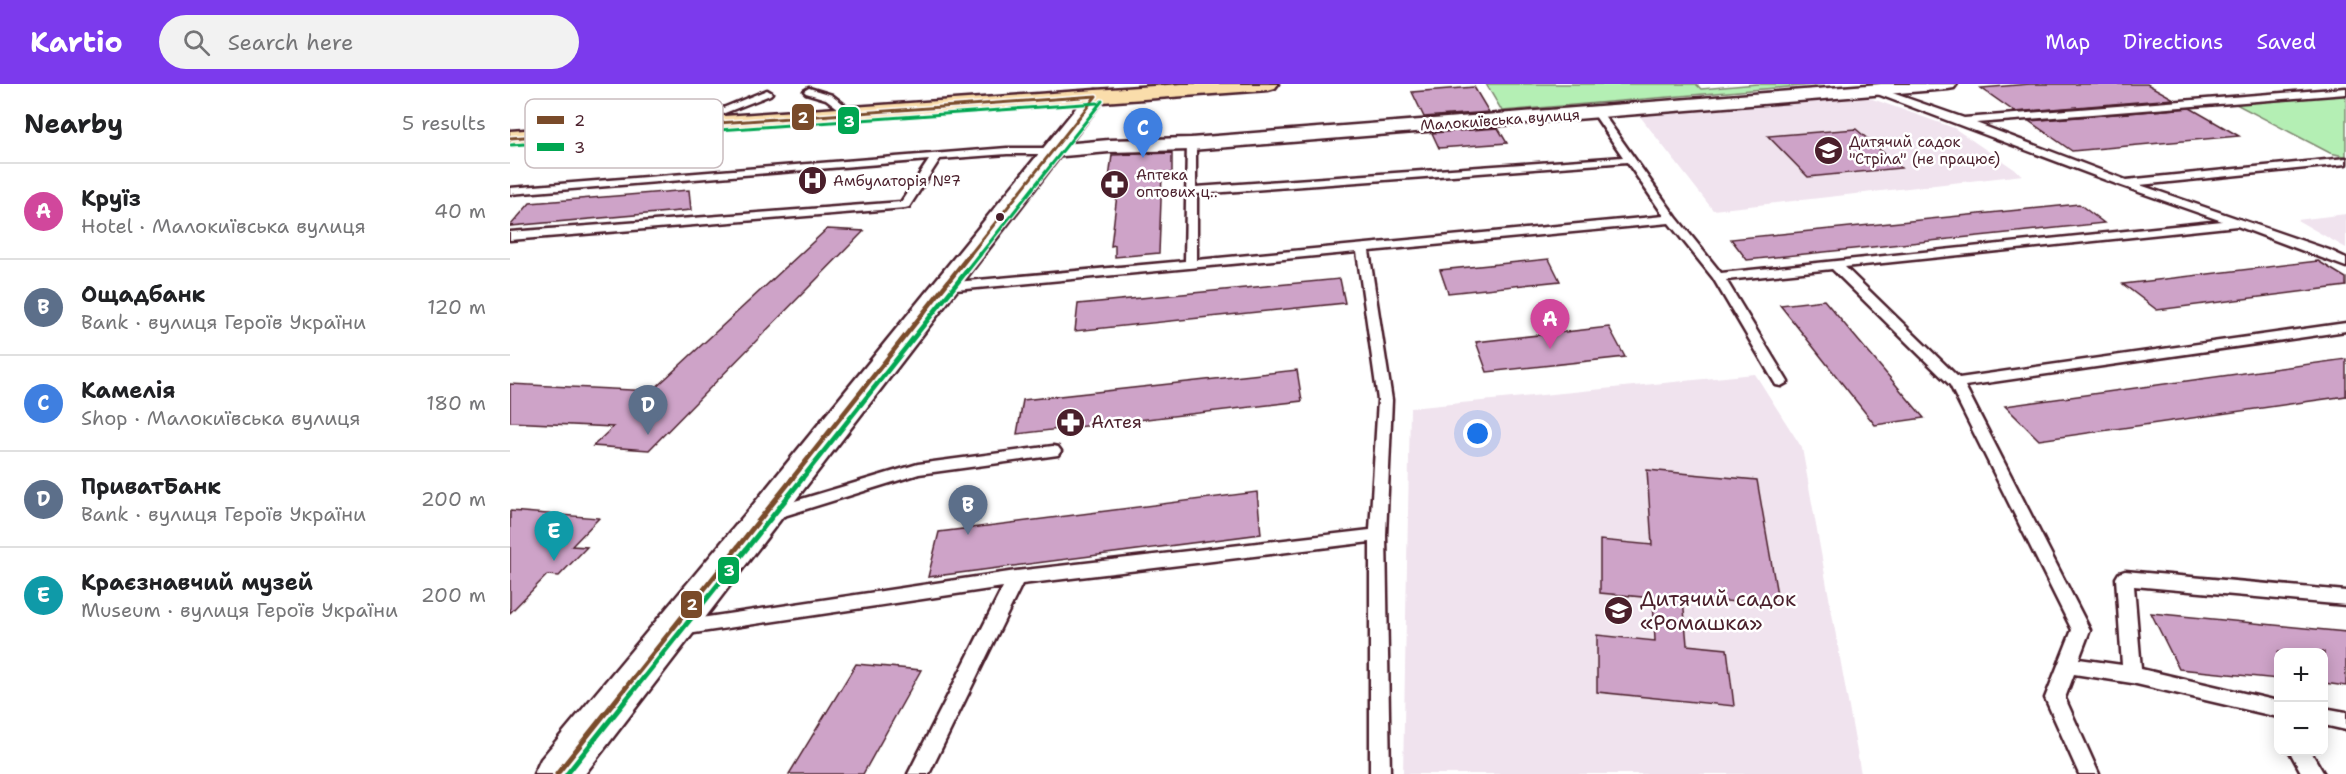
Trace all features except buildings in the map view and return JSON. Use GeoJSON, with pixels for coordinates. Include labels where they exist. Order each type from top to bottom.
{"type":"FeatureCollection","features":[{"type":"Feature","properties":{"kind":"main road"},"geometry":{"type":"LineString","coordinates":[[723,122],[1268,84]]}},
{"type":"Feature","properties":{"kind":"main road"},"geometry":{"type":"LineString","coordinates":[[557,774],[1096,96]]}},
{"type":"Feature","properties":{"kind":"main road"},"geometry":{"type":"LineString","coordinates":[[510,138],[525,137]]}},
{"type":"Feature","properties":{"kind":"street","name":"Малокиївська вулиця"},"geometry":{"type":"LineString","coordinates":[[1052,151],[1109,146],[1191,144],[1948,84]]}},
{"type":"Feature","properties":{"kind":"lane"},"geometry":{"type":"LineString","coordinates":[[1875,90],[2123,183],[2325,254],[2346,264]]}},
{"type":"Feature","properties":{"kind":"lane"},"geometry":{"type":"LineString","coordinates":[[809,91],[829,97],[843,105],[850,113]]}},
{"type":"Feature","properties":{"kind":"lane"},"geometry":{"type":"LineString","coordinates":[[1962,121],[2346,91]]}},
{"type":"Feature","properties":{"kind":"lane"},"geometry":{"type":"LineString","coordinates":[[723,110],[767,93]]}},
{"type":"Feature","properties":{"kind":"lane"},"geometry":{"type":"LineString","coordinates":[[1598,112],[1672,219],[1718,278],[1781,382]]}},
{"type":"Feature","properties":{"kind":"lane"},"geometry":{"type":"LineString","coordinates":[[1191,144],[1191,265]]}},
{"type":"Feature","properties":{"kind":"lane"},"geometry":{"type":"LineString","coordinates":[[510,191],[1007,151],[1052,151]]}},
{"type":"Feature","properties":{"kind":"lane"},"geometry":{"type":"LineString","coordinates":[[510,236],[905,205],[936,158]]}},
{"type":"Feature","properties":{"kind":"lane"},"geometry":{"type":"LineString","coordinates":[[1192,191],[1632,159]]}},
{"type":"Feature","properties":{"kind":"lane"},"geometry":{"type":"LineString","coordinates":[[2123,183],[2346,161]]}},
{"type":"Feature","properties":{"kind":"lane"},"geometry":{"type":"LineString","coordinates":[[945,287],[1672,219]]}},
{"type":"Feature","properties":{"kind":"lane"},"geometry":{"type":"LineString","coordinates":[[1718,278],[2236,222]]}},
{"type":"Feature","properties":{"kind":"lane"},"geometry":{"type":"LineString","coordinates":[[1363,249],[1385,400],[1378,535],[1380,774]]}},
{"type":"Feature","properties":{"kind":"lane"},"geometry":{"type":"LineString","coordinates":[[1835,265],[1956,383],[2082,630],[2055,698],[2089,774]]}},
{"type":"Feature","properties":{"kind":"lane"},"geometry":{"type":"LineString","coordinates":[[1956,383],[2346,327]]}},
{"type":"Feature","properties":{"kind":"lane"},"geometry":{"type":"LineString","coordinates":[[765,515],[918,469],[1053,451]]}},
{"type":"Feature","properties":{"kind":"lane"},"geometry":{"type":"LineString","coordinates":[[672,629],[1016,578],[1378,535]]}},
{"type":"Feature","properties":{"kind":"lane"},"geometry":{"type":"LineString","coordinates":[[918,774],[1016,578]]}},
{"type":"Feature","properties":{"kind":"lane"},"geometry":{"type":"LineString","coordinates":[[2132,675],[2125,578],[2346,598]]}},
{"type":"Feature","properties":{"kind":"lane"},"geometry":{"type":"LineString","coordinates":[[2068,665],[2132,675],[2274,710]]}},
{"type":"Feature","properties":{"kind":"lane"},"geometry":{"type":"LineString","coordinates":[[2328,718],[2346,721]]}},
{"type":"Feature","properties":{"kind":"lane"},"geometry":{"type":"LineString","coordinates":[[2303,756],[2314,774]]}},
{"type":"Feature","properties":{"kind":"shaded area","name":"Дитячий садок \"Стріла\" (не працює)"},"geometry":{"type":"Polygon","coordinates":[[[1864,96],[1954,128],[2023,175],[1713,210],[1639,115],[1864,96]]]}},
{"type":"Feature","properties":{"kind":"shaded area"},"geometry":{"type":"Polygon","coordinates":[[[2346,214],[2346,248],[2297,220],[2346,214]]]}},
{"type":"Feature","properties":{"kind":"shaded area","name":"Дитячий садок «Ромашка»"},"geometry":{"type":"Polygon","coordinates":[[[1755,374],[1802,448],[1861,774],[1403,774],[1410,408],[1755,374]]]}},
{"type":"Feature","properties":{"kind":"green space"},"geometry":{"type":"Polygon","coordinates":[[[1486,84],[1696,84],[1701,89],[1757,84],[1824,84],[1502,111],[1486,84]]]}},
{"type":"Feature","properties":{"kind":"green space"},"geometry":{"type":"Polygon","coordinates":[[[2346,94],[2346,156],[2330,153],[2234,103],[2346,94]]]}},
{"type":"Feature","properties":{"kind":"transit line","name":"2"},"geometry":{"type":"LineString","coordinates":[[723,123],[1096,96]]}},
{"type":"Feature","properties":{"kind":"transit line","name":"2"},"geometry":{"type":"LineString","coordinates":[[557,774],[1096,96]]}},
{"type":"Feature","properties":{"kind":"transit line","name":"3"},"geometry":{"type":"LineString","coordinates":[[567,774],[1102,101]]}},
{"type":"Feature","properties":{"kind":"transit line","name":"3"},"geometry":{"type":"LineString","coordinates":[[723,130],[1097,103]]}},
{"type":"Feature","properties":{"kind":"transit line","name":"2"},"geometry":{"type":"LineString","coordinates":[[510,138],[525,137]]}},
{"type":"Feature","properties":{"kind":"transit line","name":"3"},"geometry":{"type":"LineString","coordinates":[[511,145],[525,144]]}},
{"type":"Feature","properties":{"kind":"place","name":"Дитячий садок \"Стріла\" (не працює)"},"geometry":{"type":"Point","coordinates":[1828,151]}},
{"type":"Feature","properties":{"kind":"place","name":"Камелія"},"geometry":{"type":"Point","coordinates":[1143,158]}},
{"type":"Feature","properties":{"kind":"place","name":"Амбулаторія №7"},"geometry":{"type":"Point","coordinates":[812,181]}},
{"type":"Feature","properties":{"kind":"place","name":"Аптека оптових ц‥"},"geometry":{"type":"Point","coordinates":[1115,184]}},
{"type":"Feature","properties":{"kind":"place","name":"Круїз"},"geometry":{"type":"Point","coordinates":[1550,349]}},
{"type":"Feature","properties":{"kind":"place","name":"Алтея"},"geometry":{"type":"Point","coordinates":[1070,422]}},
{"type":"Feature","properties":{"kind":"place","name":"ПриватБанк"},"geometry":{"type":"Point","coordinates":[648,435]}},
{"type":"Feature","properties":{"kind":"place","name":"Ощадбанк"},"geometry":{"type":"Point","coordinates":[968,535]}},
{"type":"Feature","properties":{"kind":"place","name":"Краєзнавчий музей"},"geometry":{"type":"Point","coordinates":[554,561]}},
{"type":"Feature","properties":{"kind":"place","name":"Дитячий садок «Ромашка»"},"geometry":{"type":"Point","coordinates":[1619,611]}}]}
